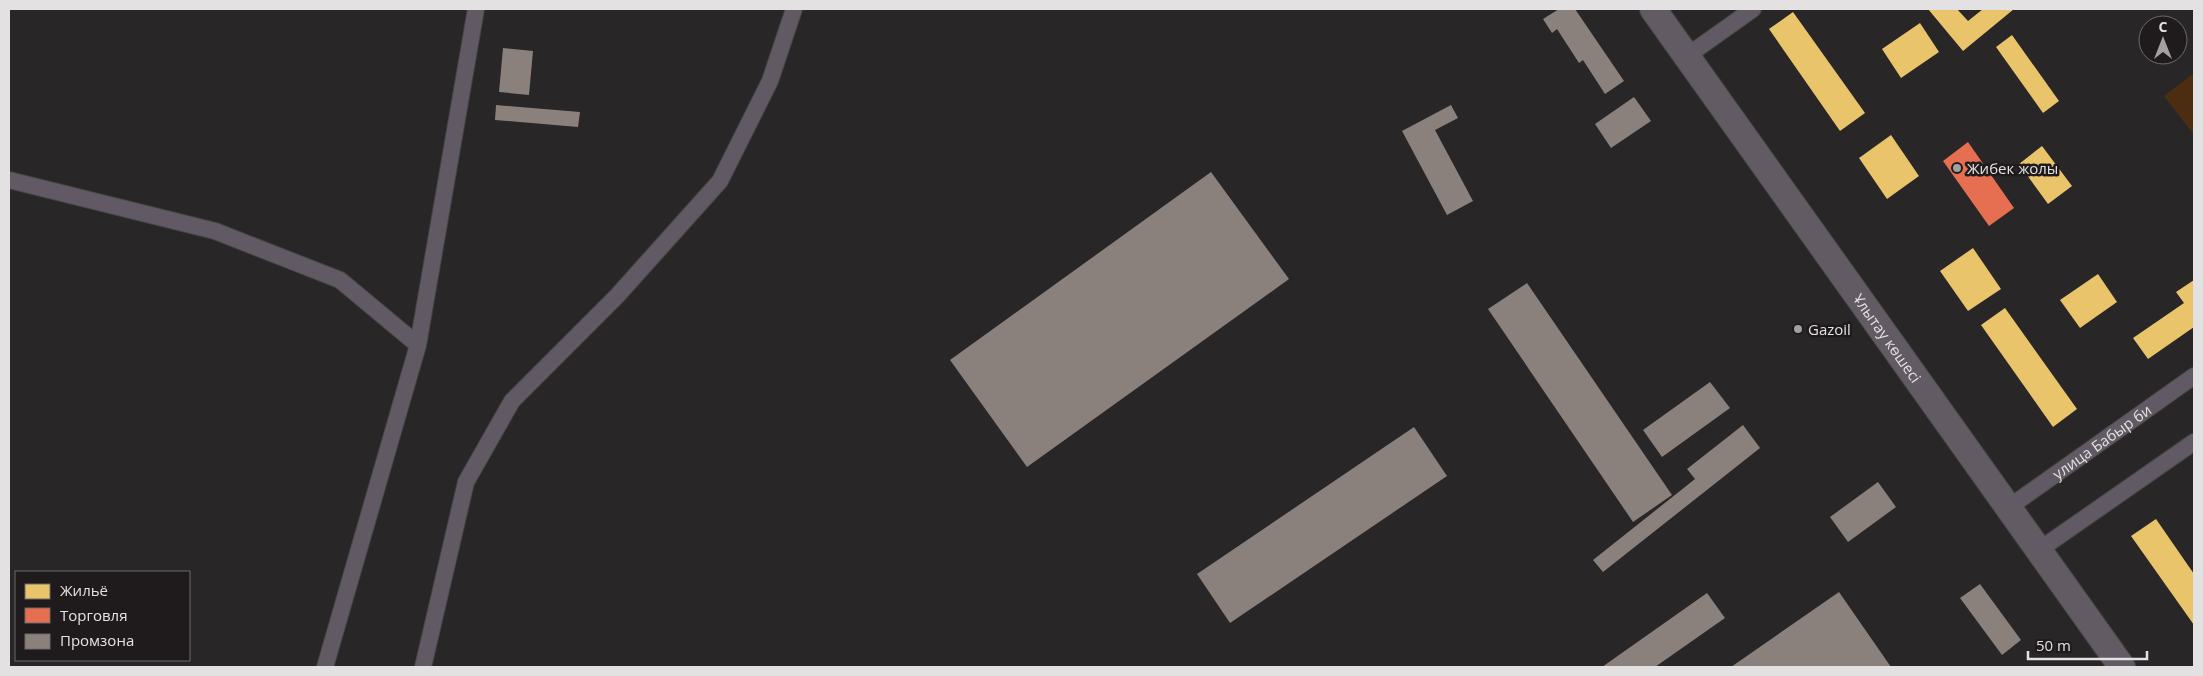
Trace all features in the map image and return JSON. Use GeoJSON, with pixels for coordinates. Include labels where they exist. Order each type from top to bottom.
{"type":"FeatureCollection","features":[{"type":"Feature","properties":{"kind":"main road","name":"Ұлытау көшесі"},"geometry":{"type":"LineString","coordinates":[[1654,9],[2122,667]]}},
{"type":"Feature","properties":{"kind":"street"},"geometry":{"type":"LineString","coordinates":[[325,667],[418,345],[476,9]]}},
{"type":"Feature","properties":{"kind":"street"},"geometry":{"type":"LineString","coordinates":[[423,667],[466,482],[512,401],[617,296],[720,181],[770,81],[794,9]]}},
{"type":"Feature","properties":{"kind":"street"},"geometry":{"type":"LineString","coordinates":[[1687,56],[1753,9]]}},
{"type":"Feature","properties":{"kind":"street"},"geometry":{"type":"LineString","coordinates":[[9,180],[215,231],[340,280],[418,345]]}},
{"type":"Feature","properties":{"kind":"street","name":"улица Бабыр би"},"geometry":{"type":"LineString","coordinates":[[2008,508],[2194,376]]}},
{"type":"Feature","properties":{"kind":"street"},"geometry":{"type":"LineString","coordinates":[[2039,550],[2194,442]]}},
{"type":"Feature","properties":{"kind":"shaded area"},"geometry":{"type":"Polygon","coordinates":[[[2194,73],[2194,135],[2164,96],[2194,73]]]}},
{"type":"Feature","properties":{"kind":"building: Жильё"},"geometry":{"type":"Polygon","coordinates":[[[1928,9],[1957,9],[1968,21],[1983,9],[2014,9],[1963,51],[1928,9]]]}},
{"type":"Feature","properties":{"kind":"building: Жильё"},"geometry":{"type":"Polygon","coordinates":[[[1793,12],[1865,113],[1840,131],[1769,29],[1793,12]]]}},
{"type":"Feature","properties":{"kind":"building: Жильё"},"geometry":{"type":"Polygon","coordinates":[[[1920,23],[1939,52],[1901,78],[1882,49],[1920,23]]]}},
{"type":"Feature","properties":{"kind":"building: Жильё"},"geometry":{"type":"Polygon","coordinates":[[[2012,35],[2059,101],[2043,113],[1996,47],[2012,35]]]}},
{"type":"Feature","properties":{"kind":"building: Жильё"},"geometry":{"type":"Polygon","coordinates":[[[1891,135],[1919,176],[1887,199],[1859,158],[1891,135]]]}},
{"type":"Feature","properties":{"kind":"building: Жильё"},"geometry":{"type":"Polygon","coordinates":[[[2042,146],[2072,186],[2048,204],[2019,164],[2042,146]]]}},
{"type":"Feature","properties":{"kind":"building: Жильё"},"geometry":{"type":"Polygon","coordinates":[[[1973,248],[2001,289],[1968,311],[1940,271],[1973,248]]]}},
{"type":"Feature","properties":{"kind":"building: Жильё"},"geometry":{"type":"Polygon","coordinates":[[[2098,274],[2117,302],[2080,328],[2060,300],[2098,274]]]}},
{"type":"Feature","properties":{"kind":"building: Жильё"},"geometry":{"type":"Polygon","coordinates":[[[2194,280],[2194,327],[2148,359],[2133,338],[2184,303],[2176,292],[2194,280]]]}},
{"type":"Feature","properties":{"kind":"building: Жильё"},"geometry":{"type":"Polygon","coordinates":[[[2005,308],[2077,409],[2053,427],[1981,325],[2005,308]]]}},
{"type":"Feature","properties":{"kind":"building: Жильё"},"geometry":{"type":"Polygon","coordinates":[[[2156,519],[2194,574],[2194,625],[2131,536],[2156,519]]]}},
{"type":"Feature","properties":{"kind":"building: Торговля"},"geometry":{"type":"Polygon","coordinates":[[[1968,142],[2014,208],[1989,226],[1943,161],[1968,142]]]}},
{"type":"Feature","properties":{"kind":"building: Промзона"},"geometry":{"type":"Polygon","coordinates":[[[1559,9],[1575,9],[1624,81],[1605,94],[1583,60],[1579,63],[1557,29],[1552,33],[1543,19],[1559,9]]]}},
{"type":"Feature","properties":{"kind":"building: Промзона"},"geometry":{"type":"Polygon","coordinates":[[[503,48],[533,51],[529,95],[499,92],[503,48]]]}},
{"type":"Feature","properties":{"kind":"building: Промзона"},"geometry":{"type":"Polygon","coordinates":[[[1634,97],[1651,121],[1611,148],[1595,124],[1634,97]]]}},
{"type":"Feature","properties":{"kind":"building: Промзона"},"geometry":{"type":"Polygon","coordinates":[[[496,105],[580,112],[578,127],[495,120],[496,105]]]}},
{"type":"Feature","properties":{"kind":"building: Промзона"},"geometry":{"type":"Polygon","coordinates":[[[1451,105],[1458,118],[1435,130],[1473,201],[1447,215],[1402,131],[1451,105]]]}},
{"type":"Feature","properties":{"kind":"building: Промзона"},"geometry":{"type":"Polygon","coordinates":[[[1211,172],[1289,279],[1027,467],[950,360],[1211,172]]]}},
{"type":"Feature","properties":{"kind":"building: Промзона"},"geometry":{"type":"Polygon","coordinates":[[[1527,283],[1672,495],[1633,522],[1488,309],[1527,283]]]}},
{"type":"Feature","properties":{"kind":"building: Промзона"},"geometry":{"type":"Polygon","coordinates":[[[1710,382],[1730,408],[1662,457],[1643,430],[1710,382]]]}},
{"type":"Feature","properties":{"kind":"building: Промзона"},"geometry":{"type":"Polygon","coordinates":[[[1743,425],[1760,448],[1603,572],[1593,560],[1695,479],[1687,469],[1743,425]]]}},
{"type":"Feature","properties":{"kind":"building: Промзона"},"geometry":{"type":"Polygon","coordinates":[[[1414,427],[1447,476],[1230,623],[1197,574],[1414,427]]]}},
{"type":"Feature","properties":{"kind":"building: Промзона"},"geometry":{"type":"Polygon","coordinates":[[[1878,482],[1896,507],[1848,542],[1830,517],[1878,482]]]}},
{"type":"Feature","properties":{"kind":"building: Промзона"},"geometry":{"type":"Polygon","coordinates":[[[1980,584],[2021,640],[2002,655],[1960,598],[1980,584]]]}},
{"type":"Feature","properties":{"kind":"building: Промзона"},"geometry":{"type":"Polygon","coordinates":[[[1839,592],[1891,667],[1731,667],[1839,592]]]}},
{"type":"Feature","properties":{"kind":"building: Промзона"},"geometry":{"type":"Polygon","coordinates":[[[1707,593],[1725,618],[1655,667],[1602,667],[1707,593]]]}},
{"type":"Feature","properties":{"kind":"place","name":"Жибек жолы"},"geometry":{"type":"Point","coordinates":[1957,168]}},
{"type":"Feature","properties":{"kind":"place","name":"Gazoil"},"geometry":{"type":"Point","coordinates":[1798,329]}}]}
